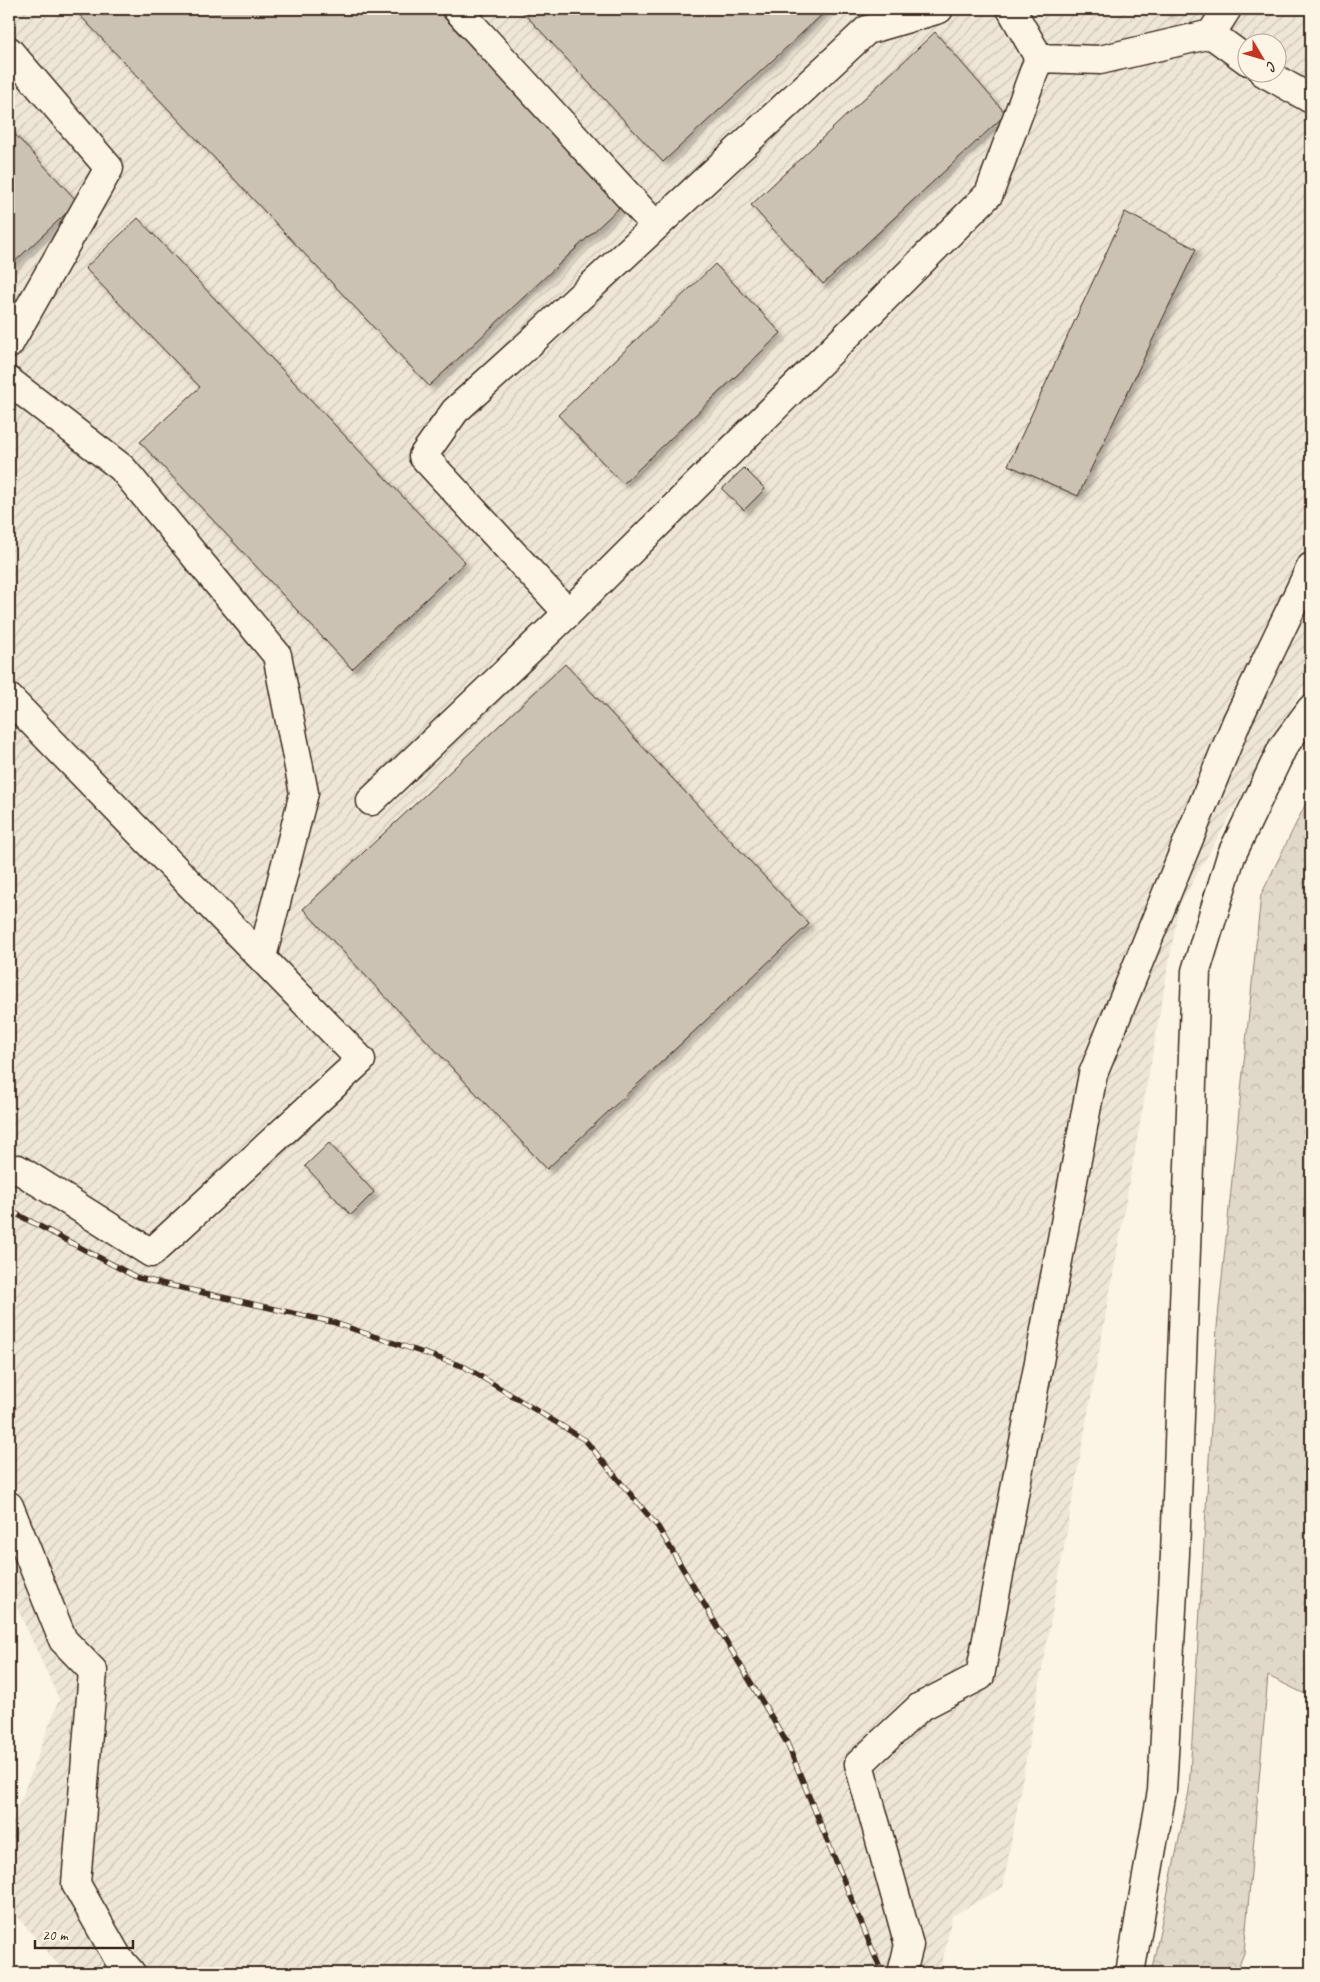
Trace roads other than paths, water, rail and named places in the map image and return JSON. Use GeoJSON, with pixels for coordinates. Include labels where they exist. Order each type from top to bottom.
{"type":"FeatureCollection","features":[{"type":"Feature","properties":{"kind":"lane"},"geometry":{"type":"LineString","coordinates":[[457,9],[656,226]]}},
{"type":"Feature","properties":{"kind":"lane"},"geometry":{"type":"LineString","coordinates":[[568,612],[423,456],[455,411],[866,30],[939,9]]}},
{"type":"Feature","properties":{"kind":"lane"},"geometry":{"type":"LineString","coordinates":[[371,801],[568,612],[989,194],[1039,58],[1011,9]]}},
{"type":"Feature","properties":{"kind":"lane"},"geometry":{"type":"LineString","coordinates":[[1039,58],[1100,60],[1211,34],[1227,9]]}},
{"type":"Feature","properties":{"kind":"lane"},"geometry":{"type":"LineString","coordinates":[[1211,34],[1238,54]]}},
{"type":"Feature","properties":{"kind":"lane"},"geometry":{"type":"LineString","coordinates":[[9,51],[109,168],[9,344]]}},
{"type":"Feature","properties":{"kind":"lane"},"geometry":{"type":"LineString","coordinates":[[1281,82],[1311,98]]}},
{"type":"Feature","properties":{"kind":"lane"},"geometry":{"type":"LineString","coordinates":[[9,381],[122,468],[277,655],[304,793],[262,957]]}},
{"type":"Feature","properties":{"kind":"lane"},"geometry":{"type":"LineString","coordinates":[[902,1973],[909,1946],[859,1764],[920,1707],[980,1676],[1093,1074],[1237,722],[1311,567]]}},
{"type":"Feature","properties":{"kind":"lane"},"geometry":{"type":"LineString","coordinates":[[9,698],[361,1060],[151,1253],[18,1169],[9,1171]]}},
{"type":"Feature","properties":{"kind":"lane"},"geometry":{"type":"LineString","coordinates":[[1130,1973],[1162,1791],[1175,1554],[1196,971],[1231,856],[1283,746],[1311,709]]}},
{"type":"Feature","properties":{"kind":"lane"},"geometry":{"type":"LineString","coordinates":[[9,1506],[63,1640],[93,1671],[76,1884],[118,1958],[131,1973]]}},
{"type":"Feature","properties":{"kind":"railway"},"geometry":{"type":"LineString","coordinates":[[9,1210],[138,1278],[332,1322],[465,1367],[585,1440],[658,1527],[787,1743],[882,1973]]}}]}
